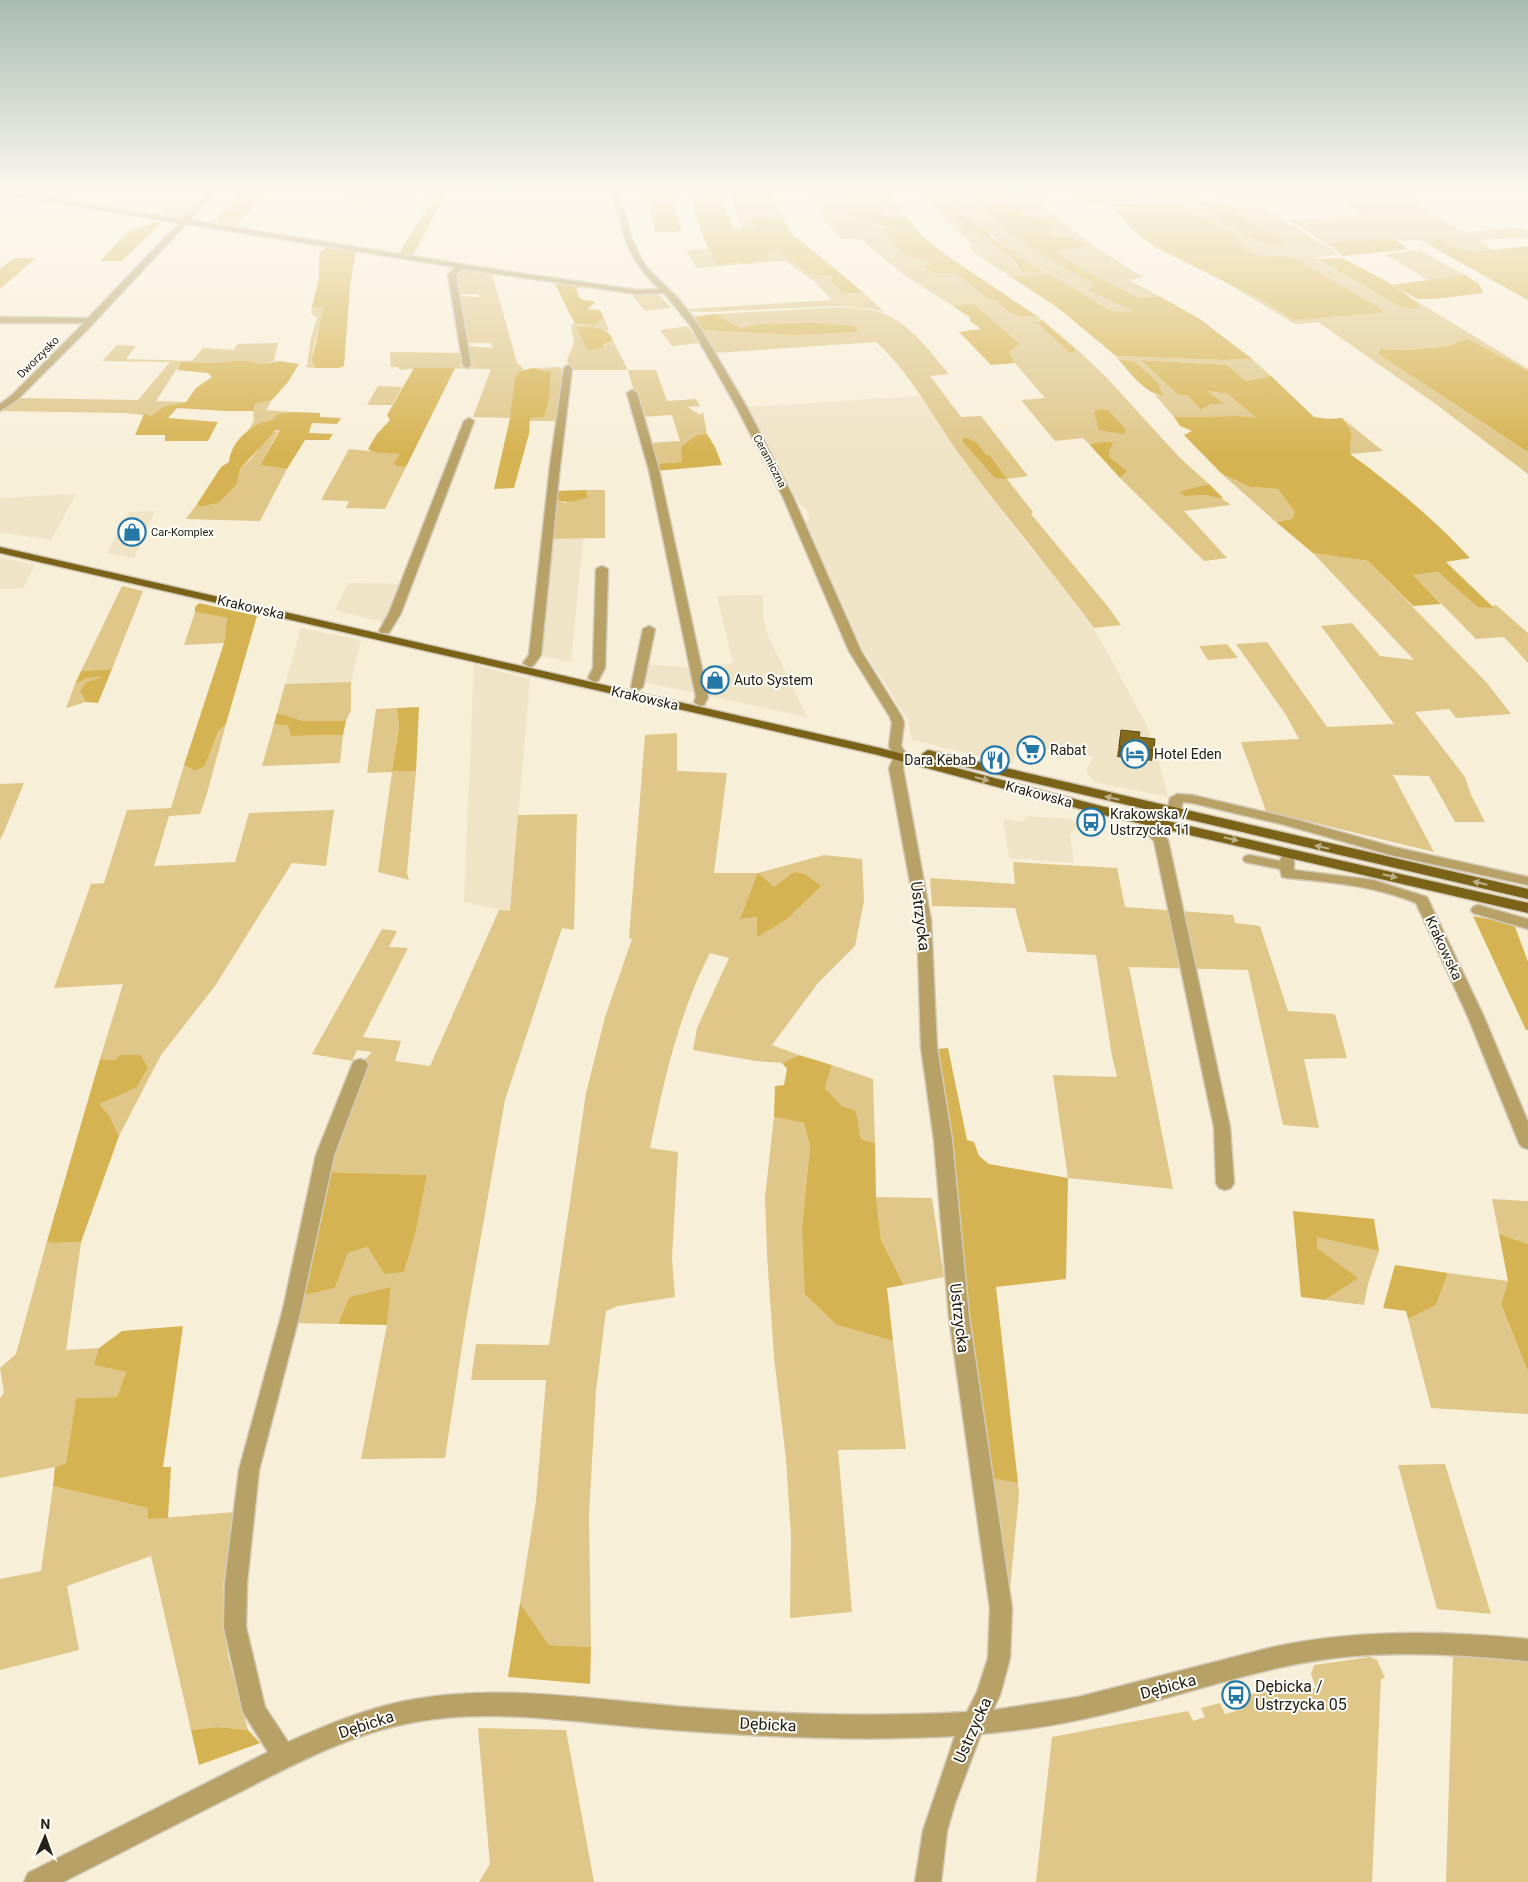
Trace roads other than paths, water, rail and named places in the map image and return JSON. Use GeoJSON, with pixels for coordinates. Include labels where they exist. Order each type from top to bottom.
{"type":"FeatureCollection","features":[{"type":"Feature","properties":{"kind":"main road","name":"Krakowska"},"geometry":{"type":"LineString","coordinates":[[0,542],[700,702],[898,752],[1054,799],[1288,859],[1528,908]]}},
{"type":"Feature","properties":{"kind":"main road","name":"Krakowska"},"geometry":{"type":"LineString","coordinates":[[0,550],[898,752],[1174,812],[1528,894]]}},
{"type":"Feature","properties":{"kind":"street","name":"Dworzysko"},"geometry":{"type":"LineString","coordinates":[[0,408],[14,398],[130,278]]}},
{"type":"Feature","properties":{"kind":"street"},"geometry":{"type":"LineString","coordinates":[[452,278],[466,365]]}},
{"type":"Feature","properties":{"kind":"street"},"geometry":{"type":"LineString","coordinates":[[539,278],[627,291],[665,292]]}},
{"type":"Feature","properties":{"kind":"street","name":"Ceramiczna"},"geometry":{"type":"LineString","coordinates":[[652,278],[675,300],[704,341],[741,406],[788,497],[855,651],[896,717],[898,723],[898,752]]}},
{"type":"Feature","properties":{"kind":"street"},"geometry":{"type":"LineString","coordinates":[[0,320],[89,321]]}},
{"type":"Feature","properties":{"kind":"street"},"geometry":{"type":"LineString","coordinates":[[529,663],[535,655],[568,368]]}},
{"type":"Feature","properties":{"kind":"street","name":"Krakowska"},"geometry":{"type":"LineString","coordinates":[[632,393],[654,470],[702,697],[700,702]]}},
{"type":"Feature","properties":{"kind":"street"},"geometry":{"type":"LineString","coordinates":[[385,630],[395,613],[469,420]]}},
{"type":"Feature","properties":{"kind":"street"},"geometry":{"type":"LineString","coordinates":[[594,678],[599,668],[602,569]]}},
{"type":"Feature","properties":{"kind":"street"},"geometry":{"type":"LineString","coordinates":[[637,688],[650,629]]}},
{"type":"Feature","properties":{"kind":"street","name":"Ustrzycka"},"geometry":{"type":"LineString","coordinates":[[898,752],[896,768],[900,797],[924,920],[929,1048],[943,1140],[959,1317],[1001,1608],[999,1658],[988,1695],[964,1744],[935,1831],[928,1882]]}},
{"type":"Feature","properties":{"kind":"street"},"geometry":{"type":"LineString","coordinates":[[1174,812],[1177,798],[1192,800],[1289,822],[1391,851],[1528,881]]}},
{"type":"Feature","properties":{"kind":"street"},"geometry":{"type":"LineString","coordinates":[[1151,831],[1161,840],[1168,882],[1222,1127],[1225,1183]]}},
{"type":"Feature","properties":{"kind":"street"},"geometry":{"type":"LineString","coordinates":[[1250,859],[1288,859]]}},
{"type":"Feature","properties":{"kind":"street","name":"Krakowska"},"geometry":{"type":"LineString","coordinates":[[1288,859],[1287,874],[1349,880],[1408,893],[1422,900],[1476,1017],[1528,1143]]}},
{"type":"Feature","properties":{"kind":"street"},"geometry":{"type":"LineString","coordinates":[[1478,910],[1528,924]]}},
{"type":"Feature","properties":{"kind":"street"},"geometry":{"type":"LineString","coordinates":[[282,1758],[277,1745],[255,1712],[235,1627],[237,1574],[249,1470],[292,1310],[326,1155],[360,1065]]}},
{"type":"Feature","properties":{"kind":"street","name":"Dębicka"},"geometry":{"type":"LineString","coordinates":[[37,1882],[322,1739],[370,1721],[400,1713],[454,1706],[515,1706],[788,1726],[881,1727],[975,1724],[1078,1710],[1303,1652],[1381,1644],[1426,1643],[1528,1650]]}},
{"type":"Feature","properties":{"kind":"place","name":"Car-Komplex"},"geometry":{"type":"Point","coordinates":[132,532]}},
{"type":"Feature","properties":{"kind":"place","name":"Auto System"},"geometry":{"type":"Point","coordinates":[715,680]}},
{"type":"Feature","properties":{"kind":"place","name":"Rabat"},"geometry":{"type":"Point","coordinates":[1031,750]}},
{"type":"Feature","properties":{"kind":"place","name":"Hotel Eden"},"geometry":{"type":"Point","coordinates":[1135,754]}},
{"type":"Feature","properties":{"kind":"place","name":"Dara Kebab"},"geometry":{"type":"Point","coordinates":[995,760]}},
{"type":"Feature","properties":{"kind":"place","name":"Krakowska / Ustrzycka 11"},"geometry":{"type":"Point","coordinates":[1091,822]}},
{"type":"Feature","properties":{"kind":"place","name":"Dębicka / Ustrzycka 05"},"geometry":{"type":"Point","coordinates":[1236,1695]}}]}
